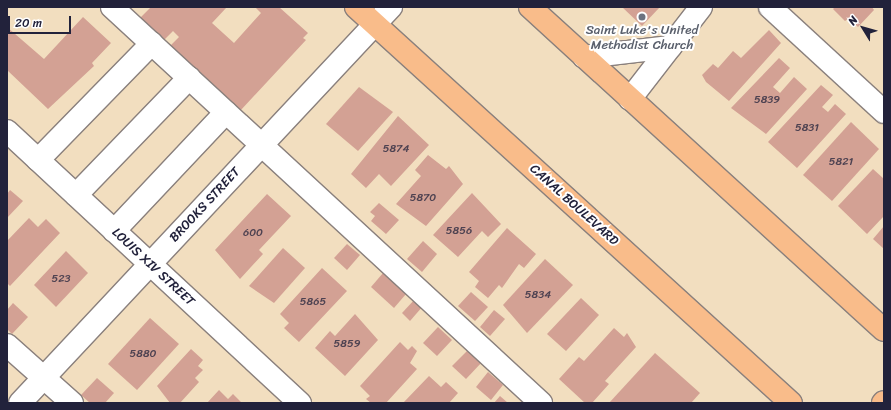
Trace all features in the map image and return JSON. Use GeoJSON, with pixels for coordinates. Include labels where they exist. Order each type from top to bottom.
{"type":"FeatureCollection","features":[{"type":"Feature","properties":{"kind":"main road","name":"CANAL BOULEVARD"},"geometry":{"type":"LineString","coordinates":[[356,7],[791,403]]}},
{"type":"Feature","properties":{"kind":"main road"},"geometry":{"type":"LineString","coordinates":[[530,7],[884,330]]}},
{"type":"Feature","properties":{"kind":"street"},"geometry":{"type":"LineString","coordinates":[[112,7],[541,403]]}},
{"type":"Feature","properties":{"kind":"street","name":"BROOKS STREET"},"geometry":{"type":"LineString","coordinates":[[20,403],[391,7]]}},
{"type":"Feature","properties":{"kind":"street"},"geometry":{"type":"LineString","coordinates":[[630,99],[701,7]]}},
{"type":"Feature","properties":{"kind":"street"},"geometry":{"type":"LineString","coordinates":[[770,7],[884,112]]}},
{"type":"Feature","properties":{"kind":"street"},"geometry":{"type":"LineString","coordinates":[[38,160],[152,43]]}},
{"type":"Feature","properties":{"kind":"street"},"geometry":{"type":"LineString","coordinates":[[584,57],[670,47]]}},
{"type":"Feature","properties":{"kind":"street"},"geometry":{"type":"LineString","coordinates":[[76,195],[189,78]]}},
{"type":"Feature","properties":{"kind":"street"},"geometry":{"type":"LineString","coordinates":[[114,231],[226,112]]}},
{"type":"Feature","properties":{"kind":"street","name":"LOUIS XIV STREET"},"geometry":{"type":"LineString","coordinates":[[7,131],[300,403]]}},
{"type":"Feature","properties":{"kind":"street"},"geometry":{"type":"LineString","coordinates":[[7,345],[72,403]]}},
{"type":"Feature","properties":{"kind":"building"},"geometry":{"type":"Polygon","coordinates":[[[151,7],[227,7],[212,23],[234,43],[261,13],[255,7],[279,7],[308,33],[303,38],[306,40],[240,111],[168,48],[179,37],[173,31],[164,40],[140,18],[151,7]]]}},
{"type":"Feature","properties":{"kind":"building","name":"Saint Luke's United Methodist Church"},"geometry":{"type":"Polygon","coordinates":[[[622,7],[660,7],[642,26],[622,7]]]}},
{"type":"Feature","properties":{"kind":"building"},"geometry":{"type":"Polygon","coordinates":[[[835,7],[872,7],[874,10],[858,27],[849,18],[845,21],[833,9],[835,7]]]}},
{"type":"Feature","properties":{"kind":"building"},"geometry":{"type":"Polygon","coordinates":[[[83,17],[111,43],[92,63],[94,66],[48,109],[7,70],[7,27],[44,59],[83,17]]]}},
{"type":"Feature","properties":{"kind":"building"},"geometry":{"type":"Polygon","coordinates":[[[769,30],[781,43],[729,101],[706,82],[702,75],[713,64],[718,68],[733,51],[741,58],[769,30]]]}},
{"type":"Feature","properties":{"kind":"building"},"geometry":{"type":"Polygon","coordinates":[[[779,58],[790,68],[773,87],[780,93],[794,77],[807,89],[766,134],[731,108],[779,58]]]}},
{"type":"Feature","properties":{"kind":"building"},"geometry":{"type":"Polygon","coordinates":[[[821,85],[833,95],[822,107],[828,112],[835,104],[846,114],[797,168],[768,142],[821,85]]]}},
{"type":"Feature","properties":{"kind":"building"},"geometry":{"type":"Polygon","coordinates":[[[359,87],[393,112],[358,151],[326,124],[359,87]]]}},
{"type":"Feature","properties":{"kind":"building"},"geometry":{"type":"Polygon","coordinates":[[[398,116],[429,145],[391,186],[379,174],[366,188],[351,174],[398,116]]]}},
{"type":"Feature","properties":{"kind":"building"},"geometry":{"type":"Polygon","coordinates":[[[851,122],[879,149],[832,201],[803,175],[851,122]]]}},
{"type":"Feature","properties":{"kind":"building"},"geometry":{"type":"Polygon","coordinates":[[[428,155],[446,169],[449,166],[463,184],[426,226],[396,204],[421,176],[415,170],[428,155]]]}},
{"type":"Feature","properties":{"kind":"building"},"geometry":{"type":"Polygon","coordinates":[[[873,169],[884,179],[884,216],[867,234],[838,206],[873,169]]]}},
{"type":"Feature","properties":{"kind":"building"},"geometry":{"type":"Polygon","coordinates":[[[10,190],[23,201],[7,218],[7,194],[10,190]]]}},
{"type":"Feature","properties":{"kind":"building"},"geometry":{"type":"Polygon","coordinates":[[[472,193],[501,224],[488,237],[482,231],[458,257],[433,235],[472,193]]]}},
{"type":"Feature","properties":{"kind":"building"},"geometry":{"type":"Polygon","coordinates":[[[267,194],[291,216],[259,250],[263,254],[240,279],[215,250],[267,194]]]}},
{"type":"Feature","properties":{"kind":"building"},"geometry":{"type":"Polygon","coordinates":[[[379,203],[399,220],[386,234],[371,221],[375,216],[370,212],[379,203]]]}},
{"type":"Feature","properties":{"kind":"building"},"geometry":{"type":"Polygon","coordinates":[[[29,218],[38,227],[46,219],[60,233],[10,286],[7,283],[7,241],[29,218]]]}},
{"type":"Feature","properties":{"kind":"building"},"geometry":{"type":"Polygon","coordinates":[[[884,226],[884,249],[873,239],[884,226]]]}},
{"type":"Feature","properties":{"kind":"building"},"geometry":{"type":"Polygon","coordinates":[[[507,228],[536,254],[524,268],[519,264],[502,288],[499,285],[488,298],[475,287],[479,281],[469,272],[507,228]]]}},
{"type":"Feature","properties":{"kind":"building"},"geometry":{"type":"Polygon","coordinates":[[[423,241],[437,254],[422,272],[407,259],[423,241]]]}},
{"type":"Feature","properties":{"kind":"building"},"geometry":{"type":"Polygon","coordinates":[[[347,244],[360,255],[347,270],[334,258],[347,244]]]}},
{"type":"Feature","properties":{"kind":"building"},"geometry":{"type":"Polygon","coordinates":[[[283,248],[305,268],[274,303],[249,286],[283,248]]]}},
{"type":"Feature","properties":{"kind":"building"},"geometry":{"type":"Polygon","coordinates":[[[66,251],[88,273],[56,307],[34,285],[66,251]]]}},
{"type":"Feature","properties":{"kind":"building"},"geometry":{"type":"Polygon","coordinates":[[[545,259],[573,285],[527,333],[503,305],[545,259]]]}},
{"type":"Feature","properties":{"kind":"building"},"geometry":{"type":"Polygon","coordinates":[[[322,268],[347,291],[299,342],[284,328],[289,323],[280,314],[322,268]]]}},
{"type":"Feature","properties":{"kind":"building"},"geometry":{"type":"Polygon","coordinates":[[[383,273],[406,294],[394,308],[371,287],[383,273]]]}},
{"type":"Feature","properties":{"kind":"building"},"geometry":{"type":"Polygon","coordinates":[[[471,292],[488,307],[475,321],[458,306],[471,292]]]}},
{"type":"Feature","properties":{"kind":"building"},"geometry":{"type":"Polygon","coordinates":[[[581,298],[599,315],[566,351],[547,334],[581,298]]]}},
{"type":"Feature","properties":{"kind":"building"},"geometry":{"type":"Polygon","coordinates":[[[415,299],[423,306],[410,321],[402,313],[415,299]]]}},
{"type":"Feature","properties":{"kind":"building"},"geometry":{"type":"Polygon","coordinates":[[[13,303],[28,317],[12,334],[7,329],[7,310],[13,303]]]}},
{"type":"Feature","properties":{"kind":"building"},"geometry":{"type":"Polygon","coordinates":[[[494,310],[505,319],[490,336],[480,327],[494,310]]]}},
{"type":"Feature","properties":{"kind":"building"},"geometry":{"type":"Polygon","coordinates":[[[355,314],[378,340],[345,376],[315,348],[330,331],[335,336],[355,314]]]}},
{"type":"Feature","properties":{"kind":"building"},"geometry":{"type":"Polygon","coordinates":[[[150,318],[179,344],[137,390],[108,364],[150,318]]]}},
{"type":"Feature","properties":{"kind":"building"},"geometry":{"type":"Polygon","coordinates":[[[438,327],[452,340],[437,356],[423,343],[438,327]]]}},
{"type":"Feature","properties":{"kind":"building"},"geometry":{"type":"Polygon","coordinates":[[[614,328],[624,337],[627,333],[636,347],[605,381],[609,384],[592,403],[585,403],[559,379],[579,357],[584,361],[614,328]]]}},
{"type":"Feature","properties":{"kind":"building"},"geometry":{"type":"Polygon","coordinates":[[[400,342],[408,350],[412,346],[417,351],[410,363],[417,369],[386,403],[371,403],[366,399],[370,396],[360,386],[400,342]]]}},
{"type":"Feature","properties":{"kind":"building"},"geometry":{"type":"Polygon","coordinates":[[[470,348],[483,361],[466,379],[452,366],[470,348]]]}},
{"type":"Feature","properties":{"kind":"building"},"geometry":{"type":"Polygon","coordinates":[[[191,349],[203,360],[198,366],[203,370],[195,378],[199,382],[180,403],[170,403],[157,386],[191,349]]]}},
{"type":"Feature","properties":{"kind":"building"},"geometry":{"type":"Polygon","coordinates":[[[655,353],[700,393],[691,403],[609,403],[655,353]]]}},
{"type":"Feature","properties":{"kind":"building"},"geometry":{"type":"Polygon","coordinates":[[[488,372],[503,385],[491,400],[476,387],[488,372]]]}},
{"type":"Feature","properties":{"kind":"building"},"geometry":{"type":"Polygon","coordinates":[[[429,376],[441,387],[446,382],[458,393],[449,403],[403,403],[429,376]]]}},
{"type":"Feature","properties":{"kind":"building"},"geometry":{"type":"Polygon","coordinates":[[[97,378],[114,393],[105,403],[90,403],[81,395],[97,378]]]}},
{"type":"Feature","properties":{"kind":"building"},"geometry":{"type":"Polygon","coordinates":[[[219,390],[228,399],[233,394],[242,403],[207,403],[219,390]]]}},
{"type":"Feature","properties":{"kind":"building"},"geometry":{"type":"Polygon","coordinates":[[[500,396],[508,403],[494,403],[500,396]]]}},
{"type":"Feature","properties":{"kind":"place","name":"Saint Luke's United Methodist Church"},"geometry":{"type":"Point","coordinates":[642,17]}}]}
